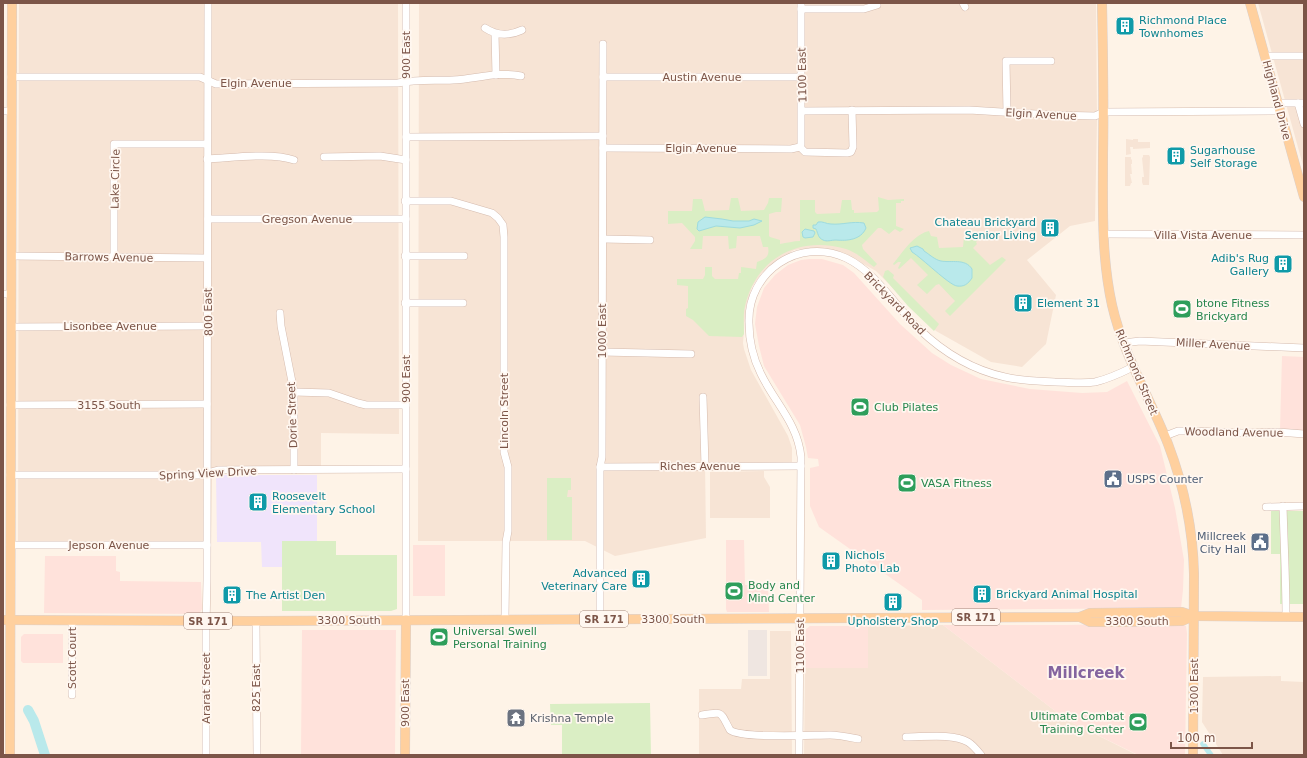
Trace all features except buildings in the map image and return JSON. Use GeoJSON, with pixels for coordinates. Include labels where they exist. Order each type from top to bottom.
{"type":"FeatureCollection","features":[{"type":"Feature","properties":{"kind":"main road"},"geometry":{"type":"LineString","coordinates":[[10,755],[6,620],[10,545],[11,327],[7,294],[11,256],[7,111],[11,77],[12,3]]}},
{"type":"Feature","properties":{"kind":"main road","name":"Richmond Street"},"geometry":{"type":"LineString","coordinates":[[1102,3],[1104,112],[1103,234],[1110,297],[1123,343],[1165,436],[1180,481],[1191,532],[1194,561],[1194,616]]}},
{"type":"Feature","properties":{"kind":"main road","name":"Highland Drive"},"geometry":{"type":"LineString","coordinates":[[1250,3],[1304,197]]}},
{"type":"Feature","properties":{"kind":"main road","name":"3300 South"},"geometry":{"type":"LineString","coordinates":[[6,620],[256,621],[1080,617],[1090,622],[1128,622],[1182,621],[1194,616],[1304,617]]}},
{"type":"Feature","properties":{"kind":"main road","name":"1300 East"},"geometry":{"type":"LineString","coordinates":[[1193,755],[1194,616]]}},
{"type":"Feature","properties":{"kind":"main road","name":"900 East"},"geometry":{"type":"LineString","coordinates":[[405,755],[406,620]]}},
{"type":"Feature","properties":{"kind":"street","name":"800 East"},"geometry":{"type":"LineString","coordinates":[[207,621],[208,3]]}},
{"type":"Feature","properties":{"kind":"street","name":"900 East"},"geometry":{"type":"LineString","coordinates":[[406,3],[406,620]]}},
{"type":"Feature","properties":{"kind":"street"},"geometry":{"type":"LineString","coordinates":[[801,6],[864,9],[877,4]]}},
{"type":"Feature","properties":{"kind":"street","name":"1100 East"},"geometry":{"type":"LineString","coordinates":[[800,147],[802,111],[801,6]]}},
{"type":"Feature","properties":{"kind":"street"},"geometry":{"type":"LineString","coordinates":[[485,28],[496,34],[513,33],[522,30]]}},
{"type":"Feature","properties":{"kind":"street"},"geometry":{"type":"LineString","coordinates":[[496,34],[496,75]]}},
{"type":"Feature","properties":{"kind":"street","name":"1000 East"},"geometry":{"type":"LineString","coordinates":[[600,619],[603,44]]}},
{"type":"Feature","properties":{"kind":"street"},"geometry":{"type":"LineString","coordinates":[[1265,56],[1304,56]]}},
{"type":"Feature","properties":{"kind":"street"},"geometry":{"type":"LineString","coordinates":[[1007,112],[1006,61],[1051,61]]}},
{"type":"Feature","properties":{"kind":"street"},"geometry":{"type":"LineString","coordinates":[[406,81],[456,80],[509,73],[520,76]]}},
{"type":"Feature","properties":{"kind":"street","name":"Elgin Avenue"},"geometry":{"type":"LineString","coordinates":[[11,77],[200,77],[216,84],[398,83],[406,81]]}},
{"type":"Feature","properties":{"kind":"street","name":"Austin Avenue"},"geometry":{"type":"LineString","coordinates":[[603,78],[802,77]]}},
{"type":"Feature","properties":{"kind":"street","name":"Elgin Avenue"},"geometry":{"type":"LineString","coordinates":[[802,111],[969,110],[1095,116],[1104,112],[1279,107],[1301,103]]}},
{"type":"Feature","properties":{"kind":"street"},"geometry":{"type":"LineString","coordinates":[[1301,103],[1304,124]]}},
{"type":"Feature","properties":{"kind":"street"},"geometry":{"type":"LineString","coordinates":[[800,147],[805,152],[851,152],[853,147],[852,110]]}},
{"type":"Feature","properties":{"kind":"street"},"geometry":{"type":"LineString","coordinates":[[406,137],[602,136]]}},
{"type":"Feature","properties":{"kind":"street","name":"Lake Circle"},"geometry":{"type":"LineString","coordinates":[[114,257],[114,144],[207,144]]}},
{"type":"Feature","properties":{"kind":"street","name":"Elgin Avenue"},"geometry":{"type":"LineString","coordinates":[[602,148],[792,149],[800,147]]}},
{"type":"Feature","properties":{"kind":"street"},"geometry":{"type":"LineString","coordinates":[[324,157],[380,156],[406,160]]}},
{"type":"Feature","properties":{"kind":"street"},"geometry":{"type":"LineString","coordinates":[[207,159],[229,157],[285,157],[294,160]]}},
{"type":"Feature","properties":{"kind":"street","name":"Lincoln Street"},"geometry":{"type":"LineString","coordinates":[[405,201],[451,201],[492,213],[503,225],[504,452],[508,467],[505,620]]}},
{"type":"Feature","properties":{"kind":"street","name":"Gregson Avenue"},"geometry":{"type":"LineString","coordinates":[[208,219],[406,219]]}},
{"type":"Feature","properties":{"kind":"street","name":"Villa Vista Avenue"},"geometry":{"type":"LineString","coordinates":[[1103,234],[1304,235]]}},
{"type":"Feature","properties":{"kind":"street"},"geometry":{"type":"LineString","coordinates":[[603,239],[650,240]]}},
{"type":"Feature","properties":{"kind":"street","name":"Brickyard Road"},"geometry":{"type":"LineString","coordinates":[[800,466],[800,449],[796,434],[757,364],[750,339],[749,320],[749,312],[754,293],[763,277],[779,262],[800,253],[830,253],[845,258],[860,267],[869,274],[919,329],[933,342],[960,359],[989,372],[1006,377],[1027,380],[1082,383],[1104,380],[1133,367]]}},
{"type":"Feature","properties":{"kind":"street","name":"Barrows Avenue"},"geometry":{"type":"LineString","coordinates":[[11,256],[207,258]]}},
{"type":"Feature","properties":{"kind":"street"},"geometry":{"type":"LineString","coordinates":[[405,256],[464,256]]}},
{"type":"Feature","properties":{"kind":"street"},"geometry":{"type":"LineString","coordinates":[[406,303],[463,303]]}},
{"type":"Feature","properties":{"kind":"street","name":"Dorie Street"},"geometry":{"type":"LineString","coordinates":[[280,313],[281,326],[294,392],[294,470]]}},
{"type":"Feature","properties":{"kind":"street","name":"Lisonbee Avenue"},"geometry":{"type":"LineString","coordinates":[[11,327],[208,326]]}},
{"type":"Feature","properties":{"kind":"street","name":"Miller Avenue"},"geometry":{"type":"LineString","coordinates":[[1123,343],[1140,340],[1304,348]]}},
{"type":"Feature","properties":{"kind":"street"},"geometry":{"type":"LineString","coordinates":[[602,352],[691,354]]}},
{"type":"Feature","properties":{"kind":"street"},"geometry":{"type":"LineString","coordinates":[[294,392],[329,393],[366,405],[406,405]]}},
{"type":"Feature","properties":{"kind":"street"},"geometry":{"type":"LineString","coordinates":[[704,397],[705,466]]}},
{"type":"Feature","properties":{"kind":"street","name":"3155 South"},"geometry":{"type":"LineString","coordinates":[[10,405],[207,404]]}},
{"type":"Feature","properties":{"kind":"street","name":"Woodland Avenue"},"geometry":{"type":"LineString","coordinates":[[1165,436],[1178,431],[1242,433],[1278,432],[1304,434]]}},
{"type":"Feature","properties":{"kind":"street","name":"1100 East"},"geometry":{"type":"LineString","coordinates":[[799,755],[800,466]]}},
{"type":"Feature","properties":{"kind":"street","name":"Riches Avenue"},"geometry":{"type":"LineString","coordinates":[[600,467],[800,466]]}},
{"type":"Feature","properties":{"kind":"street","name":"Spring View Drive"},"geometry":{"type":"LineString","coordinates":[[10,475],[200,475],[218,470],[406,469]]}},
{"type":"Feature","properties":{"kind":"street"},"geometry":{"type":"LineString","coordinates":[[1283,506],[1286,617]]}},
{"type":"Feature","properties":{"kind":"street"},"geometry":{"type":"LineString","coordinates":[[1266,507],[1304,506]]}},
{"type":"Feature","properties":{"kind":"street","name":"Jepson Avenue"},"geometry":{"type":"LineString","coordinates":[[10,545],[208,546]]}},
{"type":"Feature","properties":{"kind":"street","name":"Scott Court"},"geometry":{"type":"LineString","coordinates":[[72,620],[72,695]]}},
{"type":"Feature","properties":{"kind":"street","name":"Ararat Street"},"geometry":{"type":"LineString","coordinates":[[206,755],[207,621]]}},
{"type":"Feature","properties":{"kind":"street","name":"825 East"},"geometry":{"type":"LineString","coordinates":[[256,621],[256,755]]}},
{"type":"Feature","properties":{"kind":"street"},"geometry":{"type":"LineString","coordinates":[[702,715],[716,713],[721,714],[724,717],[729,729],[734,732],[762,735],[830,735],[858,739]]}},
{"type":"Feature","properties":{"kind":"street"},"geometry":{"type":"LineString","coordinates":[[906,737],[960,738],[972,745],[981,755]]}},
{"type":"Feature","properties":{"kind":"shaded area"},"geometry":{"type":"Polygon","coordinates":[[[19,3],[398,3],[399,434],[321,433],[321,469],[212,469],[211,541],[18,542],[19,3]]]}},
{"type":"Feature","properties":{"kind":"shaded area"},"geometry":{"type":"Polygon","coordinates":[[[419,3],[1096,3],[1097,120],[1095,221],[1070,226],[1027,260],[1056,295],[1046,344],[1022,367],[991,362],[936,331],[876,271],[844,253],[825,248],[794,250],[769,266],[752,287],[746,306],[743,343],[751,370],[788,436],[792,448],[792,463],[705,462],[706,538],[615,556],[585,541],[418,541],[419,3]]]}},
{"type":"Feature","properties":{"kind":"shaded area"},"geometry":{"type":"Polygon","coordinates":[[[1258,3],[1304,3],[1304,169],[1258,3]]]}},
{"type":"Feature","properties":{"kind":"shaded area"},"geometry":{"type":"Polygon","coordinates":[[[1126,139],[1138,139],[1138,142],[1150,142],[1150,148],[1133,149],[1133,147],[1130,147],[1131,154],[1126,155],[1126,139]]]}},
{"type":"Feature","properties":{"kind":"shaded area"},"geometry":{"type":"Polygon","coordinates":[[[1143,155],[1149,155],[1150,157],[1149,185],[1143,185],[1142,182],[1142,177],[1144,177],[1143,155]]]}},
{"type":"Feature","properties":{"kind":"shaded area"},"geometry":{"type":"Polygon","coordinates":[[[1125,157],[1131,157],[1132,160],[1132,174],[1130,174],[1132,183],[1130,186],[1125,186],[1125,157]]]}},
{"type":"Feature","properties":{"kind":"shaded area"},"geometry":{"type":"Polygon","coordinates":[[[822,259],[843,265],[854,273],[900,324],[932,353],[951,365],[981,379],[1030,389],[1082,393],[1107,392],[1127,381],[1160,446],[1175,508],[1184,560],[1181,608],[922,610],[922,600],[819,527],[810,506],[810,468],[819,466],[818,459],[808,458],[800,425],[764,366],[755,324],[757,307],[764,288],[775,275],[788,265],[801,260],[822,259]]]}},
{"type":"Feature","properties":{"kind":"shaded area"},"geometry":{"type":"Polygon","coordinates":[[[1282,356],[1304,357],[1304,431],[1280,430],[1282,356]]]}},
{"type":"Feature","properties":{"kind":"shaded area"},"geometry":{"type":"Polygon","coordinates":[[[764,471],[764,477],[770,487],[770,518],[710,518],[710,472],[764,471]]]}},
{"type":"Feature","properties":{"kind":"shaded area"},"geometry":{"type":"Polygon","coordinates":[[[216,475],[317,475],[317,541],[282,541],[282,567],[262,567],[261,542],[217,542],[216,475]]]}},
{"type":"Feature","properties":{"kind":"shaded area"},"geometry":{"type":"Polygon","coordinates":[[[726,540],[744,540],[745,585],[768,585],[769,612],[727,612],[726,540]]]}},
{"type":"Feature","properties":{"kind":"shaded area"},"geometry":{"type":"Polygon","coordinates":[[[413,545],[445,545],[445,596],[413,596],[413,545]]]}},
{"type":"Feature","properties":{"kind":"shaded area"},"geometry":{"type":"Polygon","coordinates":[[[45,556],[116,556],[116,571],[120,572],[120,581],[201,582],[202,609],[199,614],[44,613],[45,556]]]}},
{"type":"Feature","properties":{"kind":"shaded area"},"geometry":{"type":"Polygon","coordinates":[[[1181,623],[1186,626],[1187,633],[1185,755],[1136,754],[1067,720],[943,625],[1066,625],[1181,623]]]}},
{"type":"Feature","properties":{"kind":"shaded area"},"geometry":{"type":"Polygon","coordinates":[[[943,625],[1067,720],[1137,755],[804,755],[805,668],[868,667],[868,626],[943,625]]]}},
{"type":"Feature","properties":{"kind":"shaded area"},"geometry":{"type":"Polygon","coordinates":[[[810,626],[868,626],[868,668],[805,668],[805,630],[810,626]]]}},
{"type":"Feature","properties":{"kind":"shaded area"},"geometry":{"type":"Polygon","coordinates":[[[302,630],[396,630],[395,755],[301,755],[302,630]]]}},
{"type":"Feature","properties":{"kind":"shaded area"},"geometry":{"type":"Polygon","coordinates":[[[748,630],[767,630],[767,676],[748,676],[748,630]]]}},
{"type":"Feature","properties":{"kind":"shaded area"},"geometry":{"type":"Polygon","coordinates":[[[770,631],[791,631],[792,755],[699,755],[699,689],[741,689],[742,679],[770,679],[770,631]]]}},
{"type":"Feature","properties":{"kind":"shaded area"},"geometry":{"type":"Polygon","coordinates":[[[24,634],[63,634],[63,663],[23,663],[21,661],[21,637],[24,634]]]}},
{"type":"Feature","properties":{"kind":"shaded area"},"geometry":{"type":"Polygon","coordinates":[[[1281,676],[1281,681],[1304,682],[1304,755],[1223,755],[1202,722],[1203,677],[1281,676]]]}},
{"type":"Feature","properties":{"kind":"green space"},"geometry":{"type":"Polygon","coordinates":[[[878,197],[888,200],[904,199],[901,203],[896,203],[896,226],[904,229],[900,232],[895,229],[889,234],[881,228],[878,228],[862,245],[863,249],[877,264],[874,267],[857,254],[846,249],[829,245],[812,245],[796,248],[782,254],[769,263],[759,275],[751,289],[745,306],[744,334],[742,337],[709,336],[693,320],[686,316],[686,309],[688,308],[688,286],[677,285],[677,279],[703,279],[705,275],[705,267],[712,267],[712,276],[715,279],[738,279],[739,273],[741,273],[741,267],[756,269],[757,262],[765,259],[768,255],[768,247],[763,247],[760,236],[737,236],[736,248],[729,249],[728,236],[703,236],[702,249],[690,249],[695,241],[695,237],[682,223],[668,224],[668,211],[692,211],[693,199],[702,199],[705,211],[729,210],[731,198],[738,198],[741,211],[764,210],[769,198],[782,198],[781,212],[769,214],[769,236],[780,240],[780,244],[800,241],[800,200],[815,200],[815,212],[817,214],[840,213],[842,200],[851,200],[852,210],[854,210],[854,213],[877,212],[879,210],[878,197]]]}},
{"type":"Feature","properties":{"kind":"green space"},"geometry":{"type":"Polygon","coordinates":[[[929,231],[931,236],[937,237],[939,248],[963,247],[964,237],[978,237],[980,238],[973,248],[990,265],[1002,257],[1006,260],[950,316],[945,311],[955,301],[939,284],[927,294],[917,285],[928,275],[911,258],[899,269],[898,268],[901,262],[894,265],[893,264],[913,240],[929,231]]]}},
{"type":"Feature","properties":{"kind":"green space"},"geometry":{"type":"Polygon","coordinates":[[[888,270],[894,275],[893,278],[939,324],[934,331],[908,306],[883,277],[885,271],[888,270]]]}},
{"type":"Feature","properties":{"kind":"green space"},"geometry":{"type":"Polygon","coordinates":[[[547,478],[571,478],[571,490],[568,490],[567,497],[572,497],[572,540],[547,540],[547,478]]]}},
{"type":"Feature","properties":{"kind":"green space"},"geometry":{"type":"Polygon","coordinates":[[[1271,511],[1304,511],[1304,604],[1280,604],[1280,554],[1271,554],[1271,511]]]}},
{"type":"Feature","properties":{"kind":"green space"},"geometry":{"type":"Polygon","coordinates":[[[282,541],[336,541],[336,555],[397,555],[397,609],[391,611],[282,611],[282,541]]]}},
{"type":"Feature","properties":{"kind":"green space"},"geometry":{"type":"Polygon","coordinates":[[[650,703],[651,755],[562,755],[562,725],[551,725],[550,704],[650,703]]]}},
{"type":"Feature","properties":{"kind":"water"},"geometry":{"type":"Polygon","coordinates":[[[705,217],[733,221],[749,221],[754,219],[762,221],[754,225],[740,228],[716,226],[699,231],[697,229],[698,222],[705,217]]]}},
{"type":"Feature","properties":{"kind":"water"},"geometry":{"type":"Polygon","coordinates":[[[818,222],[829,224],[855,222],[864,223],[866,228],[861,235],[853,239],[826,241],[820,238],[816,229],[813,228],[813,225],[816,225],[818,222]]]}},
{"type":"Feature","properties":{"kind":"water"},"geometry":{"type":"Polygon","coordinates":[[[805,229],[814,231],[815,233],[813,237],[803,237],[802,232],[805,229]]]}},
{"type":"Feature","properties":{"kind":"water"},"geometry":{"type":"Polygon","coordinates":[[[917,246],[939,260],[966,263],[972,269],[972,278],[964,285],[957,286],[953,284],[912,252],[910,248],[917,246]]]}},
{"type":"Feature","properties":{"kind":"waterway"},"geometry":{"type":"LineString","coordinates":[[28,710],[34,721],[45,755]]}},
{"type":"Feature","properties":{"kind":"waterway"},"geometry":{"type":"LineString","coordinates":[[1203,744],[1211,755]]}},
{"type":"Feature","properties":{"kind":"place","name":"Richmond Place Townhomes"},"geometry":{"type":"Point","coordinates":[1125,26]}},
{"type":"Feature","properties":{"kind":"place","name":"Sugarhouse Self Storage"},"geometry":{"type":"Point","coordinates":[1176,156]}},
{"type":"Feature","properties":{"kind":"place","name":"Chateau Brickyard Senior Living"},"geometry":{"type":"Point","coordinates":[1050,228]}},
{"type":"Feature","properties":{"kind":"place","name":"Adib's Rug Gallery"},"geometry":{"type":"Point","coordinates":[1283,264]}},
{"type":"Feature","properties":{"kind":"place","name":"Element 31"},"geometry":{"type":"Point","coordinates":[1023,303]}},
{"type":"Feature","properties":{"kind":"place","name":"btone Fitness Brickyard"},"geometry":{"type":"Point","coordinates":[1182,309]}},
{"type":"Feature","properties":{"kind":"place","name":"Club Pilates"},"geometry":{"type":"Point","coordinates":[860,407]}},
{"type":"Feature","properties":{"kind":"place","name":"USPS Counter"},"geometry":{"type":"Point","coordinates":[1113,479]}},
{"type":"Feature","properties":{"kind":"place","name":"VASA Fitness"},"geometry":{"type":"Point","coordinates":[907,483]}},
{"type":"Feature","properties":{"kind":"place","name":"Roosevelt Elementary School"},"geometry":{"type":"Point","coordinates":[258,502]}},
{"type":"Feature","properties":{"kind":"place","name":"Millcreek City Hall"},"geometry":{"type":"Point","coordinates":[1260,542]}},
{"type":"Feature","properties":{"kind":"place","name":"Nichols Photo Lab"},"geometry":{"type":"Point","coordinates":[831,561]}},
{"type":"Feature","properties":{"kind":"place","name":"Advanced Veterinary Care"},"geometry":{"type":"Point","coordinates":[641,579]}},
{"type":"Feature","properties":{"kind":"place","name":"Body and Mind Center"},"geometry":{"type":"Point","coordinates":[734,591]}},
{"type":"Feature","properties":{"kind":"place","name":"Brickyard Animal Hospital"},"geometry":{"type":"Point","coordinates":[982,594]}},
{"type":"Feature","properties":{"kind":"place","name":"The Artist Den"},"geometry":{"type":"Point","coordinates":[232,595]}},
{"type":"Feature","properties":{"kind":"place","name":"Upholstery Shop"},"geometry":{"type":"Point","coordinates":[893,602]}},
{"type":"Feature","properties":{"kind":"place","name":"Universal Swell Personal Training"},"geometry":{"type":"Point","coordinates":[439,637]}},
{"type":"Feature","properties":{"kind":"place","name":"Krishna Temple"},"geometry":{"type":"Point","coordinates":[516,718]}},
{"type":"Feature","properties":{"kind":"place","name":"Ultimate Combat Training Center"},"geometry":{"type":"Point","coordinates":[1138,722]}},
{"type":"Feature","properties":{"kind":"district","name":"Millcreek"},"geometry":{"type":"Point","coordinates":[1086,673]}}]}
